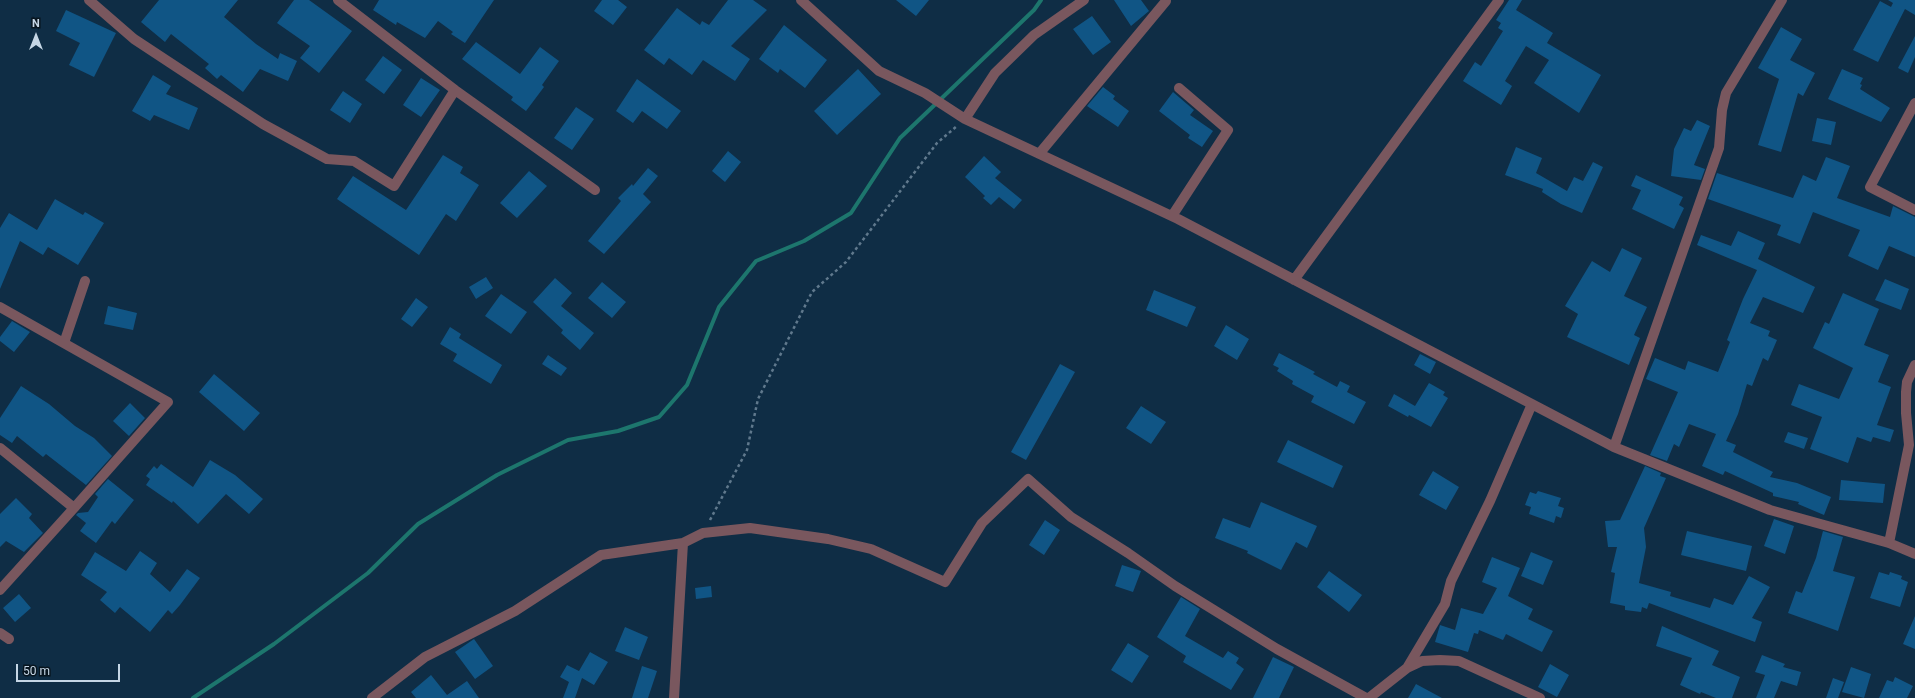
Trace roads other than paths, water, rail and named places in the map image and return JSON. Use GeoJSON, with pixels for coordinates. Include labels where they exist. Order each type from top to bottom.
{"type":"FeatureCollection","features":[{"type":"Feature","properties":{"kind":"street"},"geometry":{"type":"LineString","coordinates":[[89,0],[134,40],[263,124],[327,159],[354,161],[394,186],[455,90]]}},
{"type":"Feature","properties":{"kind":"street"},"geometry":{"type":"LineString","coordinates":[[338,0],[455,90],[595,190]]}},
{"type":"Feature","properties":{"kind":"street"},"geometry":{"type":"LineString","coordinates":[[801,0],[879,71],[925,93],[965,119],[1172,216],[1614,447],[1770,510],[1888,543],[1915,554]]}},
{"type":"Feature","properties":{"kind":"street"},"geometry":{"type":"LineString","coordinates":[[965,119],[995,73],[1034,35],[1084,0]]}},
{"type":"Feature","properties":{"kind":"street"},"geometry":{"type":"LineString","coordinates":[[1294,280],[1499,0]]}},
{"type":"Feature","properties":{"kind":"street"},"geometry":{"type":"LineString","coordinates":[[1614,447],[1719,148],[1722,110],[1726,93],[1782,0]]}},
{"type":"Feature","properties":{"kind":"street"},"geometry":{"type":"LineString","coordinates":[[1039,154],[1166,1]]}},
{"type":"Feature","properties":{"kind":"street"},"geometry":{"type":"LineString","coordinates":[[1172,216],[1228,130],[1179,88]]}},
{"type":"Feature","properties":{"kind":"street"},"geometry":{"type":"LineString","coordinates":[[1915,103],[1870,187],[1915,210]]}},
{"type":"Feature","properties":{"kind":"street"},"geometry":{"type":"LineString","coordinates":[[64,343],[85,281]]}},
{"type":"Feature","properties":{"kind":"street"},"geometry":{"type":"LineString","coordinates":[[0,307],[168,402],[0,590]]}},
{"type":"Feature","properties":{"kind":"street"},"geometry":{"type":"LineString","coordinates":[[1888,543],[1909,445],[1906,392],[1907,382],[1915,365]]}},
{"type":"Feature","properties":{"kind":"street"},"geometry":{"type":"LineString","coordinates":[[1407,668],[1445,604],[1451,581],[1490,501],[1532,404]]}},
{"type":"Feature","properties":{"kind":"street"},"geometry":{"type":"LineString","coordinates":[[0,448],[74,508]]}},
{"type":"Feature","properties":{"kind":"street"},"geometry":{"type":"LineString","coordinates":[[372,698],[425,657],[514,611],[601,555],[683,543],[703,533],[750,528],[828,539],[871,550],[945,582],[982,523],[1028,479],[1071,517],[1128,553],[1175,586],[1276,649],[1367,698],[1407,668],[1422,662],[1440,660],[1459,662],[1522,694],[1540,698]]}},
{"type":"Feature","properties":{"kind":"street"},"geometry":{"type":"LineString","coordinates":[[674,698],[683,543]]}},
{"type":"Feature","properties":{"kind":"street"},"geometry":{"type":"LineString","coordinates":[[0,633],[10,639]]}},
{"type":"Feature","properties":{"kind":"waterway"},"geometry":{"type":"LineString","coordinates":[[193,698],[274,644],[368,573],[418,524],[497,475],[568,440],[618,431],[659,417],[687,385],[719,307],[756,261],[804,241],[851,213],[900,138],[1034,10],[1041,0]]}}]}
